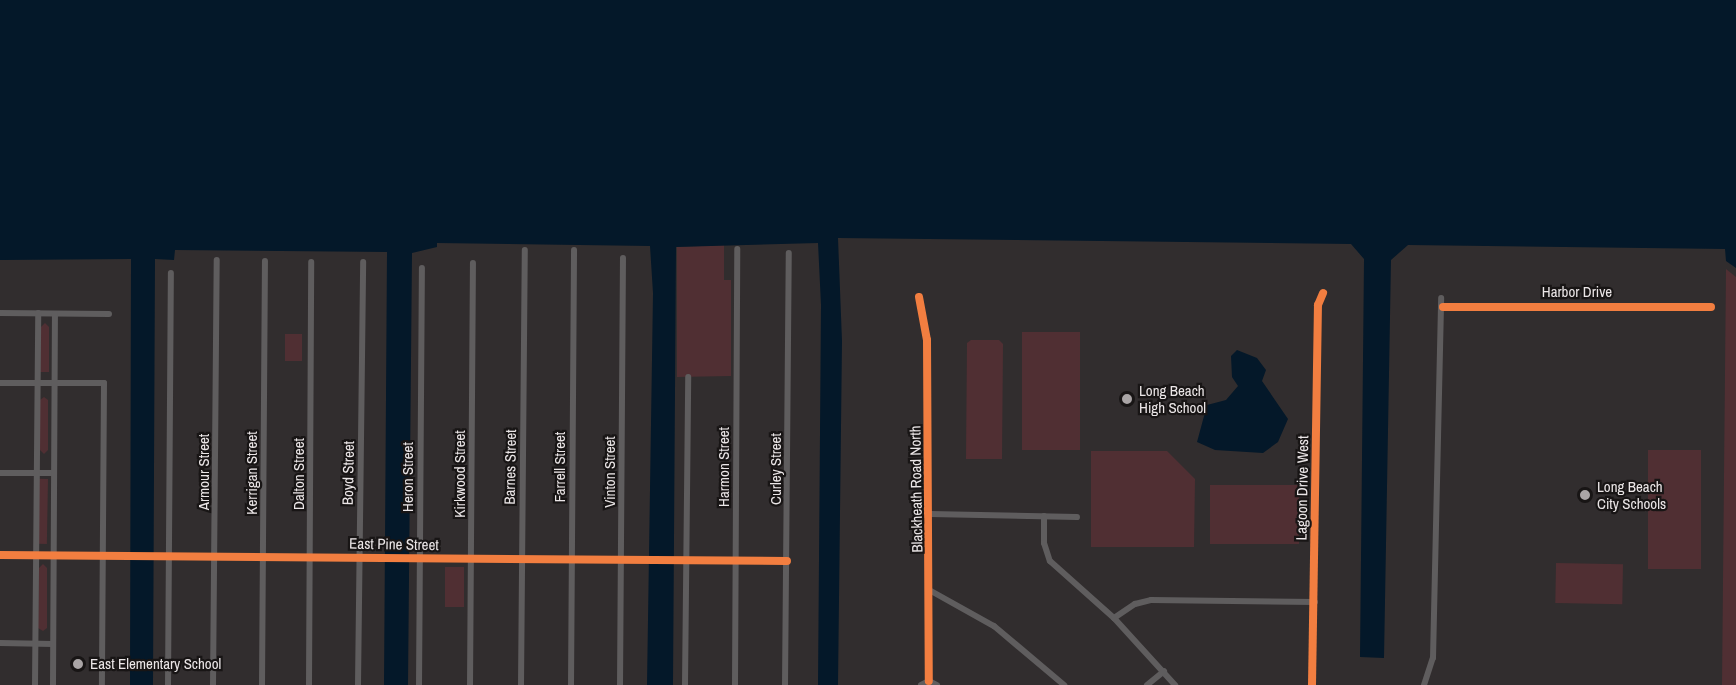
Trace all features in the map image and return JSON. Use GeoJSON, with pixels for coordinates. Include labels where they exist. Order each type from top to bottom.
{"type":"FeatureCollection","features":[{"type":"Feature","properties":{"kind":"street","name":"Harmon Street"},"geometry":{"type":"LineString","coordinates":[[735,685],[737,249]]}},
{"type":"Feature","properties":{"kind":"street","name":"Barnes Street"},"geometry":{"type":"LineString","coordinates":[[521,685],[525,250]]}},
{"type":"Feature","properties":{"kind":"street","name":"Farrell Street"},"geometry":{"type":"LineString","coordinates":[[571,685],[574,250]]}},
{"type":"Feature","properties":{"kind":"street","name":"Curley Street"},"geometry":{"type":"LineString","coordinates":[[785,685],[789,253]]}},
{"type":"Feature","properties":{"kind":"street","name":"Vinton Street"},"geometry":{"type":"LineString","coordinates":[[620,685],[623,258]]}},
{"type":"Feature","properties":{"kind":"street","name":"Armour Street"},"geometry":{"type":"LineString","coordinates":[[213,685],[217,260]]}},
{"type":"Feature","properties":{"kind":"street","name":"Kerrigan Street"},"geometry":{"type":"LineString","coordinates":[[262,685],[265,261]]}},
{"type":"Feature","properties":{"kind":"street","name":"Dalton Street"},"geometry":{"type":"LineString","coordinates":[[309,685],[311,262]]}},
{"type":"Feature","properties":{"kind":"street","name":"Boyd Street"},"geometry":{"type":"LineString","coordinates":[[358,685],[363,262]]}},
{"type":"Feature","properties":{"kind":"street","name":"Kirkwood Street"},"geometry":{"type":"LineString","coordinates":[[470,685],[473,263]]}},
{"type":"Feature","properties":{"kind":"street","name":"Heron Street"},"geometry":{"type":"LineString","coordinates":[[419,685],[417,558],[422,268]]}},
{"type":"Feature","properties":{"kind":"street"},"geometry":{"type":"LineString","coordinates":[[168,685],[171,273]]}},
{"type":"Feature","properties":{"kind":"street","name":"Lagoon Drive West"},"geometry":{"type":"LineString","coordinates":[[1312,685],[1318,305],[1323,293]]}},
{"type":"Feature","properties":{"kind":"street","name":"Blackheath Road North"},"geometry":{"type":"LineString","coordinates":[[919,297],[927,340],[931,591],[929,681]]}},
{"type":"Feature","properties":{"kind":"street"},"geometry":{"type":"LineString","coordinates":[[1424,685],[1432,658],[1438,313],[1443,307],[1441,298]]}},
{"type":"Feature","properties":{"kind":"street","name":"Harbor Drive"},"geometry":{"type":"LineString","coordinates":[[1443,307],[1711,307]]}},
{"type":"Feature","properties":{"kind":"street"},"geometry":{"type":"LineString","coordinates":[[0,313],[109,314]]}},
{"type":"Feature","properties":{"kind":"street"},"geometry":{"type":"LineString","coordinates":[[35,685],[38,313]]}},
{"type":"Feature","properties":{"kind":"street"},"geometry":{"type":"LineString","coordinates":[[53,685],[56,314]]}},
{"type":"Feature","properties":{"kind":"street"},"geometry":{"type":"LineString","coordinates":[[685,685],[682,560],[688,377]]}},
{"type":"Feature","properties":{"kind":"street"},"geometry":{"type":"LineString","coordinates":[[0,383],[105,383],[102,685]]}},
{"type":"Feature","properties":{"kind":"street"},"geometry":{"type":"LineString","coordinates":[[0,473],[54,473]]}},
{"type":"Feature","properties":{"kind":"street"},"geometry":{"type":"LineString","coordinates":[[930,514],[1077,517]]}},
{"type":"Feature","properties":{"kind":"street"},"geometry":{"type":"LineString","coordinates":[[1044,516],[1044,543],[1050,561],[1114,618],[1176,685]]}},
{"type":"Feature","properties":{"kind":"street","name":"East Pine Street"},"geometry":{"type":"LineString","coordinates":[[0,555],[787,561]]}},
{"type":"Feature","properties":{"kind":"street"},"geometry":{"type":"LineString","coordinates":[[931,591],[994,626],[1064,685]]}},
{"type":"Feature","properties":{"kind":"street"},"geometry":{"type":"LineString","coordinates":[[1114,618],[1135,604],[1151,600],[1315,602]]}},
{"type":"Feature","properties":{"kind":"street"},"geometry":{"type":"LineString","coordinates":[[0,643],[53,644]]}},
{"type":"Feature","properties":{"kind":"street"},"geometry":{"type":"LineString","coordinates":[[1147,685],[1164,671]]}},
{"type":"Feature","properties":{"kind":"street"},"geometry":{"type":"LineString","coordinates":[[921,685],[929,681],[937,685]]}},
{"type":"Feature","properties":{"kind":"shaded area"},"geometry":{"type":"Polygon","coordinates":[[[724,245],[724,280],[731,280],[731,376],[677,377],[677,247],[724,245]]]}},
{"type":"Feature","properties":{"kind":"shaded area"},"geometry":{"type":"Polygon","coordinates":[[[1726,269],[1736,277],[1736,685],[1722,685],[1726,269]]]}},
{"type":"Feature","properties":{"kind":"shaded area"},"geometry":{"type":"Polygon","coordinates":[[[45,323],[49,327],[49,372],[40,372],[41,327],[45,323]]]}},
{"type":"Feature","properties":{"kind":"shaded area"},"geometry":{"type":"Polygon","coordinates":[[[1022,332],[1080,332],[1080,450],[1022,450],[1022,332]]]}},
{"type":"Feature","properties":{"kind":"shaded area"},"geometry":{"type":"Polygon","coordinates":[[[285,334],[302,334],[302,361],[285,361],[285,334]]]}},
{"type":"Feature","properties":{"kind":"shaded area"},"geometry":{"type":"Polygon","coordinates":[[[971,340],[999,340],[1003,344],[1002,459],[966,459],[967,343],[971,340]]]}},
{"type":"Feature","properties":{"kind":"shaded area"},"geometry":{"type":"Polygon","coordinates":[[[44,397],[48,400],[48,450],[44,454],[40,450],[40,400],[44,397]]]}},
{"type":"Feature","properties":{"kind":"shaded area"},"geometry":{"type":"Polygon","coordinates":[[[1648,450],[1701,450],[1701,569],[1648,569],[1648,450]]]}},
{"type":"Feature","properties":{"kind":"shaded area"},"geometry":{"type":"Polygon","coordinates":[[[1091,451],[1167,451],[1195,479],[1194,547],[1091,547],[1091,451]]]}},
{"type":"Feature","properties":{"kind":"shaded area"},"geometry":{"type":"Polygon","coordinates":[[[39,479],[48,479],[47,544],[38,544],[39,479]]]}},
{"type":"Feature","properties":{"kind":"shaded area"},"geometry":{"type":"Polygon","coordinates":[[[1210,485],[1299,485],[1299,544],[1210,544],[1210,485]]]}},
{"type":"Feature","properties":{"kind":"shaded area"},"geometry":{"type":"Polygon","coordinates":[[[1556,563],[1623,564],[1622,604],[1555,603],[1556,563]]]}},
{"type":"Feature","properties":{"kind":"shaded area"},"geometry":{"type":"Polygon","coordinates":[[[43,564],[47,568],[47,628],[43,631],[38,628],[39,568],[43,564]]]}},
{"type":"Feature","properties":{"kind":"shaded area"},"geometry":{"type":"Polygon","coordinates":[[[445,567],[464,567],[464,607],[445,607],[445,567]]]}},
{"type":"Feature","properties":{"kind":"water"},"geometry":{"type":"Polygon","coordinates":[[[0,0],[1736,0],[1736,268],[1726,261],[1725,249],[1408,245],[1391,260],[1384,658],[1360,657],[1364,259],[1351,244],[838,238],[842,341],[838,685],[818,685],[821,305],[818,243],[676,247],[673,685],[647,685],[653,293],[650,246],[437,243],[437,247],[412,253],[408,685],[384,685],[387,252],[175,250],[174,260],[155,259],[153,685],[130,685],[131,259],[0,260],[0,0]]]}},
{"type":"Feature","properties":{"kind":"water"},"geometry":{"type":"Polygon","coordinates":[[[1237,350],[1257,358],[1266,370],[1262,381],[1288,419],[1278,442],[1263,453],[1215,450],[1197,442],[1207,405],[1226,400],[1238,386],[1232,377],[1231,356],[1237,350]]]}},
{"type":"Feature","properties":{"kind":"cycle path"},"geometry":{"type":"LineString","coordinates":[[1312,685],[1318,305],[1323,293]]}},
{"type":"Feature","properties":{"kind":"cycle path"},"geometry":{"type":"LineString","coordinates":[[919,297],[927,340],[929,681]]}},
{"type":"Feature","properties":{"kind":"cycle path"},"geometry":{"type":"LineString","coordinates":[[1443,307],[1711,307]]}},
{"type":"Feature","properties":{"kind":"cycle path"},"geometry":{"type":"LineString","coordinates":[[0,555],[787,561]]}},
{"type":"Feature","properties":{"kind":"place","name":"Long Beach High School"},"geometry":{"type":"Point","coordinates":[1127,399]}},
{"type":"Feature","properties":{"kind":"place","name":"Long Beach City Schools"},"geometry":{"type":"Point","coordinates":[1585,495]}},
{"type":"Feature","properties":{"kind":"place","name":"East Elementary School"},"geometry":{"type":"Point","coordinates":[78,664]}}]}
